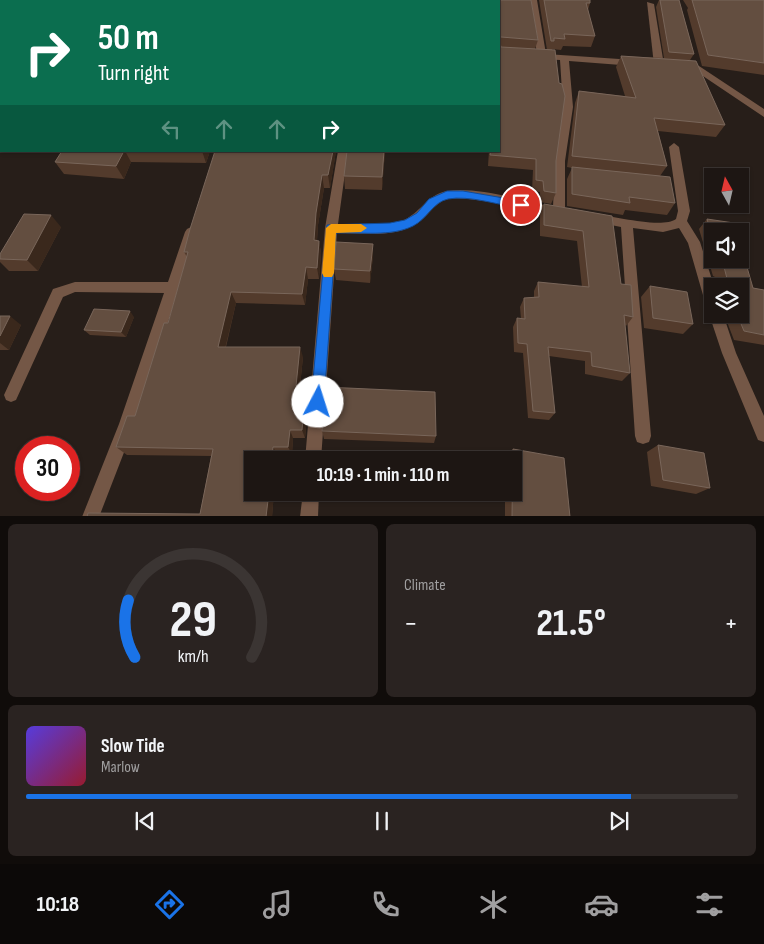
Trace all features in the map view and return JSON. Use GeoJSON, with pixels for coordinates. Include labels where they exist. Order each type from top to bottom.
{"type":"FeatureCollection","features":[{"type":"Feature","properties":{"kind":"street"},"geometry":{"type":"LineString","coordinates":[[533,0],[537,56],[659,65],[695,64],[764,114]]}},
{"type":"Feature","properties":{"kind":"street"},"geometry":{"type":"LineString","coordinates":[[650,4],[659,65]]}},
{"type":"Feature","properties":{"kind":"street"},"geometry":{"type":"LineString","coordinates":[[331,228],[390,228],[408,224],[421,216],[432,202],[447,195],[463,195],[564,213],[564,172],[568,107],[564,58]]}},
{"type":"Feature","properties":{"kind":"street"},"geometry":{"type":"LineString","coordinates":[[588,216],[627,223],[662,227],[675,226],[681,221],[684,211],[676,185],[674,147]]}},
{"type":"Feature","properties":{"kind":"street"},"geometry":{"type":"LineString","coordinates":[[314,451],[331,228],[343,152]]}},
{"type":"Feature","properties":{"kind":"street"},"geometry":{"type":"LineString","coordinates":[[90,516],[127,424],[196,215]]}},
{"type":"Feature","properties":{"kind":"street"},"geometry":{"type":"LineString","coordinates":[[681,221],[694,242],[705,278]]}},
{"type":"Feature","properties":{"kind":"street"},"geometry":{"type":"LineString","coordinates":[[627,223],[642,436]]}},
{"type":"Feature","properties":{"kind":"street"},"geometry":{"type":"LineString","coordinates":[[11,395],[58,293],[76,287],[172,288]]}},
{"type":"Feature","properties":{"kind":"street"},"geometry":{"type":"LineString","coordinates":[[719,323],[729,353],[764,434]]}},
{"type":"Feature","properties":{"kind":"street"},"geometry":{"type":"LineString","coordinates":[[309,516],[310,501]]}},
{"type":"Feature","properties":{"kind":"building"},"geometry":{"type":"Polygon","coordinates":[[[500,0],[531,0],[538,40],[501,37],[500,0]]]}},
{"type":"Feature","properties":{"kind":"building"},"geometry":{"type":"Polygon","coordinates":[[[544,0],[590,0],[590,3],[586,3],[595,36],[564,34],[565,39],[554,38],[554,41],[551,41],[544,0]]]}},
{"type":"Feature","properties":{"kind":"building"},"geometry":{"type":"Polygon","coordinates":[[[660,0],[679,0],[694,54],[669,52],[660,0]]]}},
{"type":"Feature","properties":{"kind":"building"},"geometry":{"type":"Polygon","coordinates":[[[692,0],[764,0],[764,63],[708,55],[692,0]]]}},
{"type":"Feature","properties":{"kind":"building"},"geometry":{"type":"Polygon","coordinates":[[[500,43],[501,47],[555,50],[559,83],[562,84],[565,96],[556,161],[556,193],[544,191],[543,181],[536,180],[536,159],[490,155],[491,152],[500,152],[500,43]]]}},
{"type":"Feature","properties":{"kind":"building"},"geometry":{"type":"Polygon","coordinates":[[[621,56],[696,61],[725,125],[654,118],[667,166],[572,156],[579,91],[636,98],[621,56]]]}},
{"type":"Feature","properties":{"kind":"building"},"geometry":{"type":"Polygon","coordinates":[[[61,152],[123,152],[116,166],[55,162],[61,152]]]}},
{"type":"Feature","properties":{"kind":"building"},"geometry":{"type":"Polygon","coordinates":[[[215,152],[333,152],[328,175],[322,175],[316,213],[314,240],[319,241],[317,268],[306,267],[302,294],[231,292],[218,347],[300,347],[296,386],[306,386],[302,430],[290,430],[288,447],[273,447],[273,451],[244,451],[244,501],[268,501],[266,516],[87,516],[88,513],[200,514],[213,449],[116,447],[127,416],[135,416],[164,323],[168,323],[188,252],[184,252],[215,152]]]}},
{"type":"Feature","properties":{"kind":"building"},"geometry":{"type":"Polygon","coordinates":[[[347,152],[384,152],[382,177],[344,176],[347,152]]]}},
{"type":"Feature","properties":{"kind":"building"},"geometry":{"type":"Polygon","coordinates":[[[572,167],[670,177],[675,203],[629,197],[630,203],[572,194],[572,167]]]}},
{"type":"Feature","properties":{"kind":"building"},"geometry":{"type":"Polygon","coordinates":[[[544,204],[612,216],[621,284],[631,285],[633,317],[624,315],[630,373],[592,366],[591,352],[548,347],[555,413],[533,411],[527,344],[518,343],[517,318],[525,319],[524,298],[539,297],[538,282],[589,287],[583,231],[544,225],[544,204]]]}},
{"type":"Feature","properties":{"kind":"building"},"geometry":{"type":"Polygon","coordinates":[[[24,214],[51,215],[27,260],[0,259],[0,254],[24,214]]]}},
{"type":"Feature","properties":{"kind":"building"},"geometry":{"type":"Polygon","coordinates":[[[707,219],[734,223],[708,223],[707,219]]]}},
{"type":"Feature","properties":{"kind":"building"},"geometry":{"type":"Polygon","coordinates":[[[336,242],[373,244],[370,271],[334,269],[336,242]]]}},
{"type":"Feature","properties":{"kind":"building"},"geometry":{"type":"Polygon","coordinates":[[[724,268],[747,268],[753,288],[764,290],[764,335],[744,331],[741,323],[749,323],[749,278],[727,278],[724,268]]]}},
{"type":"Feature","properties":{"kind":"building"},"geometry":{"type":"Polygon","coordinates":[[[650,286],[687,292],[693,324],[653,318],[650,286]]]}},
{"type":"Feature","properties":{"kind":"building"},"geometry":{"type":"Polygon","coordinates":[[[94,309],[130,311],[121,332],[84,330],[94,309]]]}},
{"type":"Feature","properties":{"kind":"building"},"geometry":{"type":"Polygon","coordinates":[[[0,316],[10,316],[0,336],[0,316]]]}},
{"type":"Feature","properties":{"kind":"building"},"geometry":{"type":"Polygon","coordinates":[[[325,387],[435,392],[436,436],[322,431],[325,387]]]}},
{"type":"Feature","properties":{"kind":"building"},"geometry":{"type":"Polygon","coordinates":[[[658,445],[704,453],[710,488],[663,480],[658,445]]]}},
{"type":"Feature","properties":{"kind":"building"},"geometry":{"type":"Polygon","coordinates":[[[513,449],[564,458],[570,516],[512,516],[512,501],[522,501],[522,451],[513,451],[513,449]]]}},
{"type":"Feature","properties":{"kind":"slow traffic"},"geometry":{"type":"LineString","coordinates":[[328,273],[331,228],[361,228]]}},
{"type":"Feature","properties":{"kind":"route"},"geometry":{"type":"LineString","coordinates":[[318,402],[331,228],[390,228],[408,224],[421,216],[432,202],[447,195],[463,195],[521,205]]}}]}
